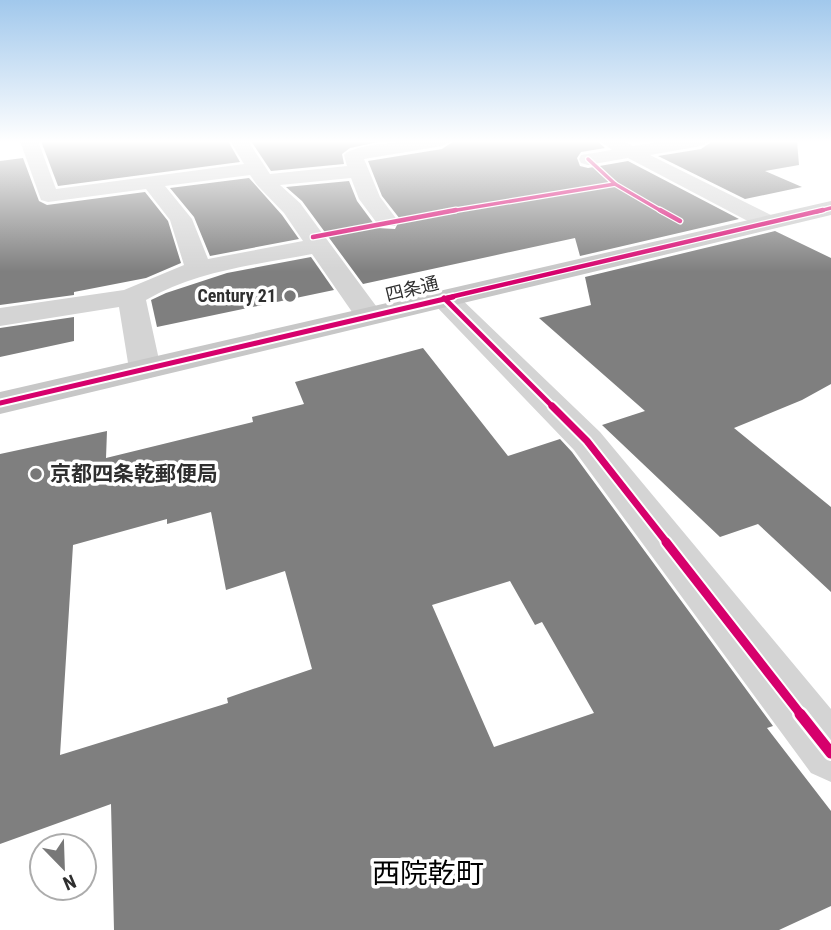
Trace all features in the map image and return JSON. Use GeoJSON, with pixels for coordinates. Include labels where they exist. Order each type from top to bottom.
{"type":"FeatureCollection","features":[{"type":"Feature","properties":{"kind":"main road","name":"四条通"},"geometry":{"type":"LineString","coordinates":[[0,403],[831,208]]}},
{"type":"Feature","properties":{"kind":"street"},"geometry":{"type":"LineString","coordinates":[[44,184],[48,196],[141,184]]}},
{"type":"Feature","properties":{"kind":"street"},"geometry":{"type":"LineString","coordinates":[[153,184],[181,219],[200,270]]}},
{"type":"Feature","properties":{"kind":"street"},"geometry":{"type":"LineString","coordinates":[[269,184],[292,208],[369,316]]}},
{"type":"Feature","properties":{"kind":"street"},"geometry":{"type":"LineString","coordinates":[[364,184],[370,199],[387,221]]}},
{"type":"Feature","properties":{"kind":"street"},"geometry":{"type":"LineString","coordinates":[[693,184],[769,223]]}},
{"type":"Feature","properties":{"kind":"street"},"geometry":{"type":"LineString","coordinates":[[0,317],[131,297],[154,282],[319,246]]}},
{"type":"Feature","properties":{"kind":"street"},"geometry":{"type":"LineString","coordinates":[[131,297],[145,369]]}},
{"type":"Feature","properties":{"kind":"street"},"geometry":{"type":"LineString","coordinates":[[444,298],[587,441],[831,752]]}},
{"type":"Feature","properties":{"kind":"building"},"geometry":{"type":"Polygon","coordinates":[[[0,184],[33,184],[39,201],[47,205],[145,192],[168,221],[181,263],[146,278],[74,292],[74,295],[0,305],[0,184]]]}},
{"type":"Feature","properties":{"kind":"building"},"geometry":{"type":"Polygon","coordinates":[[[198,184],[255,184],[299,239],[210,256],[194,217],[170,188],[198,184]]]}},
{"type":"Feature","properties":{"kind":"building"},"geometry":{"type":"Polygon","coordinates":[[[350,184],[357,201],[377,228],[395,229],[400,219],[382,196],[377,184],[673,184],[739,219],[580,256],[575,238],[363,284],[302,201],[286,187],[350,184]]]}},
{"type":"Feature","properties":{"kind":"building"},"geometry":{"type":"Polygon","coordinates":[[[715,184],[796,184],[802,187],[745,199],[715,184]]]}},
{"type":"Feature","properties":{"kind":"building"},"geometry":{"type":"Polygon","coordinates":[[[775,231],[831,258],[831,384],[802,400],[734,428],[831,507],[831,592],[758,524],[720,537],[602,425],[645,411],[539,318],[591,305],[585,277],[775,231]]]}},
{"type":"Feature","properties":{"kind":"building"},"geometry":{"type":"Polygon","coordinates":[[[311,257],[334,290],[157,327],[151,300],[166,293],[227,273],[311,257]]]}},
{"type":"Feature","properties":{"kind":"building"},"geometry":{"type":"Polygon","coordinates":[[[74,317],[74,341],[0,357],[0,328],[74,317]]]}},
{"type":"Feature","properties":{"kind":"building"},"geometry":{"type":"Polygon","coordinates":[[[423,348],[508,456],[560,439],[773,726],[767,728],[831,811],[831,906],[779,930],[114,930],[111,804],[0,844],[0,454],[107,431],[106,458],[253,422],[252,417],[304,404],[295,382],[423,348]],[[211,512],[167,524],[167,519],[73,545],[60,755],[228,703],[227,698],[312,669],[285,571],[226,590],[211,512]],[[510,581],[432,605],[494,747],[594,713],[542,622],[535,625],[510,581]]]}},
{"type":"Feature","properties":{"kind":"cycle path"},"geometry":{"type":"LineString","coordinates":[[313,237],[387,221],[613,184]]}},
{"type":"Feature","properties":{"kind":"cycle path"},"geometry":{"type":"LineString","coordinates":[[616,184],[680,221]]}},
{"type":"Feature","properties":{"kind":"cycle path"},"geometry":{"type":"LineString","coordinates":[[0,403],[831,208]]}},
{"type":"Feature","properties":{"kind":"cycle path"},"geometry":{"type":"LineString","coordinates":[[444,298],[587,441],[831,753]]}},
{"type":"Feature","properties":{"kind":"place","name":"Century 21"},"geometry":{"type":"Point","coordinates":[290,296]}},
{"type":"Feature","properties":{"kind":"place","name":"京都四条乾郵便局"},"geometry":{"type":"Point","coordinates":[36,474]}},
{"type":"Feature","properties":{"kind":"district","name":"西院乾町"},"geometry":{"type":"Point","coordinates":[428,873]}}]}
